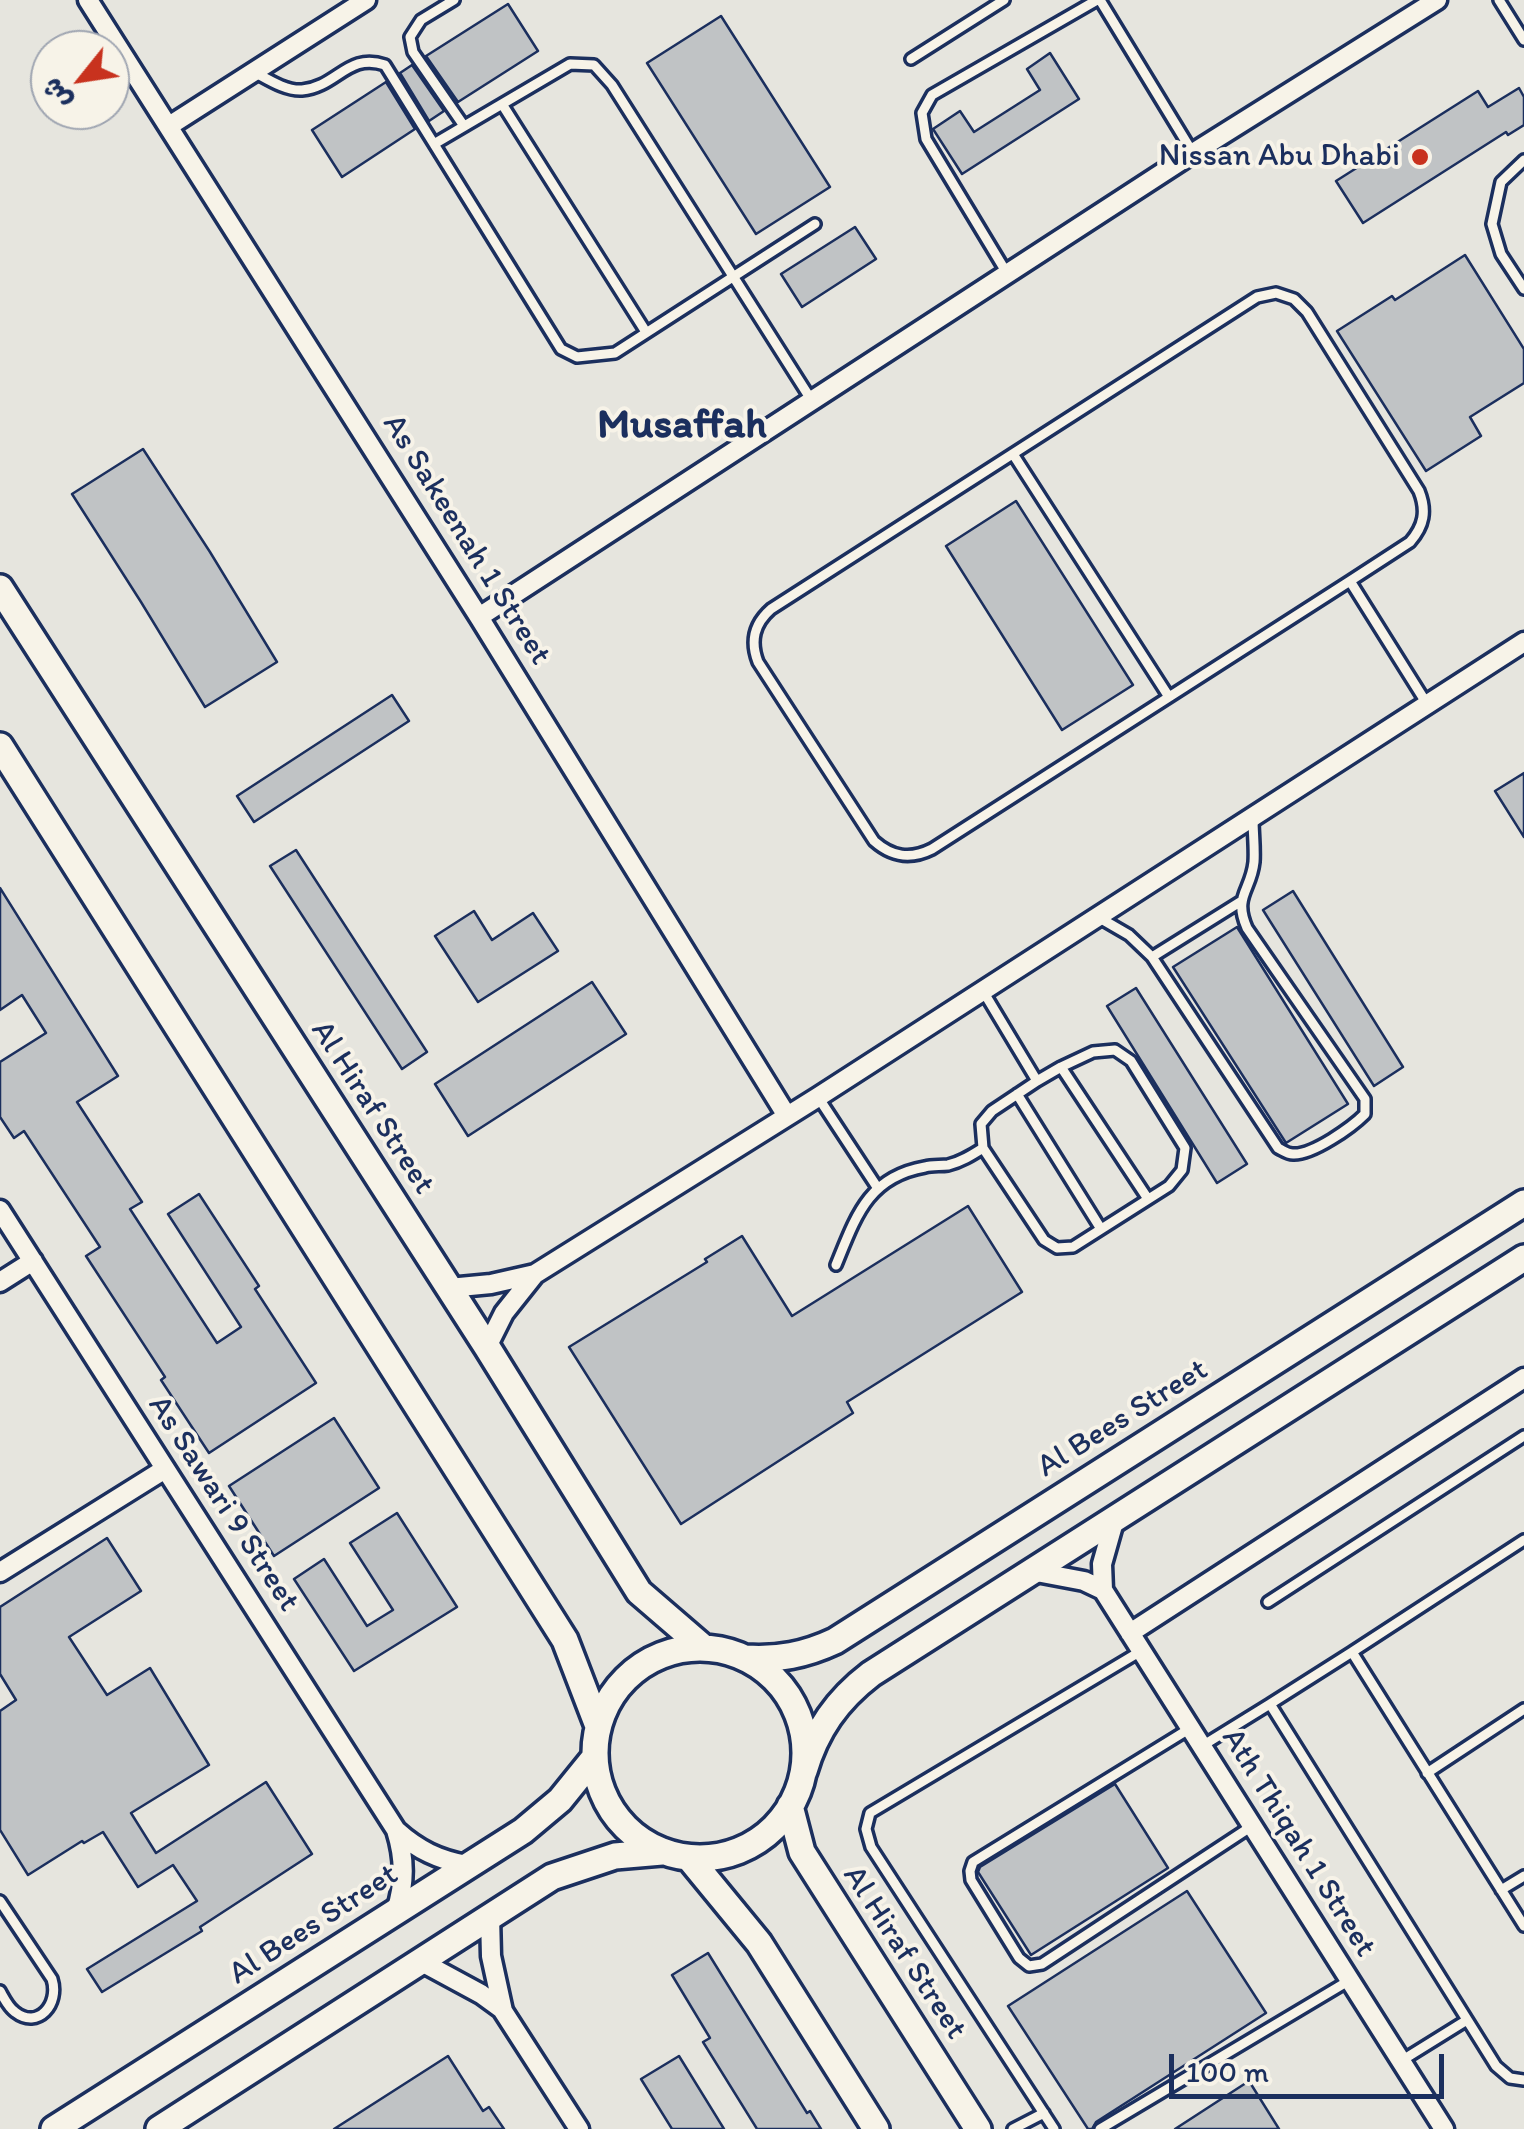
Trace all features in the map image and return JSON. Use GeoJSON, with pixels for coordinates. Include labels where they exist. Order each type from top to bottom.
{"type":"FeatureCollection","features":[{"type":"Feature","properties":{"kind":"street","name":"As Sakeenah 1 Street"},"geometry":{"type":"LineString","coordinates":[[88,0],[479,616],[788,1116]]}},
{"type":"Feature","properties":{"kind":"street"},"geometry":{"type":"LineString","coordinates":[[479,616],[1193,153],[1437,0]]}},
{"type":"Feature","properties":{"kind":"street"},"geometry":{"type":"LineString","coordinates":[[169,126],[354,3]]}},
{"type":"Feature","properties":{"kind":"street","name":"Al Hiraf Street"},"geometry":{"type":"LineString","coordinates":[[0,588],[487,1347],[638,1592],[704,1648]]}},
{"type":"Feature","properties":{"kind":"street"},"geometry":{"type":"LineString","coordinates":[[487,1347],[504,1312],[536,1274],[1524,642]]}},
{"type":"Feature","properties":{"kind":"street"},"geometry":{"type":"LineString","coordinates":[[0,746],[565,1640],[598,1726]]}},
{"type":"Feature","properties":{"kind":"street","name":"Al Bees Street"},"geometry":{"type":"LineString","coordinates":[[746,1658],[783,1658],[835,1641],[1524,1202]]}},
{"type":"Feature","properties":{"kind":"street","name":"As Sawari 9 Street"},"geometry":{"type":"LineString","coordinates":[[0,1210],[396,1830],[404,1862],[396,1911]]}},
{"type":"Feature","properties":{"kind":"street"},"geometry":{"type":"LineString","coordinates":[[804,1771],[804,1738],[794,1705],[774,1678],[746,1658],[726,1651],[704,1648],[668,1652],[636,1668],[612,1694],[598,1726],[594,1758],[600,1788],[614,1815],[635,1837],[662,1852],[690,1859],[720,1858],[748,1848],[772,1830],[790,1806],[828,1716],[855,1686],[1524,1258]]}},
{"type":"Feature","properties":{"kind":"street"},"geometry":{"type":"LineString","coordinates":[[0,1282],[33,1261]]}},
{"type":"Feature","properties":{"kind":"street"},"geometry":{"type":"LineString","coordinates":[[449,1288],[536,1274]]}},
{"type":"Feature","properties":{"kind":"street"},"geometry":{"type":"LineString","coordinates":[[1130,1633],[1524,1378]]}},
{"type":"Feature","properties":{"kind":"street"},"geometry":{"type":"LineString","coordinates":[[0,1572],[165,1468]]}},
{"type":"Feature","properties":{"kind":"street"},"geometry":{"type":"LineString","coordinates":[[1032,1571],[1084,1581],[1103,1590],[1102,1564],[1115,1518]]}},
{"type":"Feature","properties":{"kind":"street","name":"Ath Thiqah 1 Street"},"geometry":{"type":"LineString","coordinates":[[1103,1590],[1440,2128]]}},
{"type":"Feature","properties":{"kind":"street","name":"Al Bees Street"},"geometry":{"type":"LineString","coordinates":[[54,2129],[523,1831],[560,1800],[594,1758]]}},
{"type":"Feature","properties":{"kind":"street","name":"Al Hiraf Street"},"geometry":{"type":"LineString","coordinates":[[790,1806],[802,1852],[978,2129]]}},
{"type":"Feature","properties":{"kind":"street","name":"As Sawari 9 Street"},"geometry":{"type":"LineString","coordinates":[[396,1830],[436,1858],[467,1865]]}},
{"type":"Feature","properties":{"kind":"street"},"geometry":{"type":"LineString","coordinates":[[159,2129],[552,1877],[615,1856],[662,1852]]}},
{"type":"Feature","properties":{"kind":"street"},"geometry":{"type":"LineString","coordinates":[[690,1859],[760,1943],[876,2129]]}},
{"type":"Feature","properties":{"kind":"street"},"geometry":{"type":"LineString","coordinates":[[490,1916],[491,1956],[503,2011],[578,2129]]}},
{"type":"Feature","properties":{"kind":"street"},"geometry":{"type":"LineString","coordinates":[[420,1961],[481,1994],[503,2011]]}},
{"type":"Feature","properties":{"kind":"lane"},"geometry":{"type":"LineString","coordinates":[[454,0],[420,20],[410,38],[413,52],[464,126]]}},
{"type":"Feature","properties":{"kind":"lane"},"geometry":{"type":"LineString","coordinates":[[910,59],[1004,0]]}},
{"type":"Feature","properties":{"kind":"lane"},"geometry":{"type":"LineString","coordinates":[[1008,274],[926,139],[922,113],[932,96],[1099,0],[1193,153]]}},
{"type":"Feature","properties":{"kind":"lane"},"geometry":{"type":"LineString","coordinates":[[1499,0],[1524,40]]}},
{"type":"Feature","properties":{"kind":"lane"},"geometry":{"type":"LineString","coordinates":[[253,72],[302,90],[328,81],[357,63],[371,60],[385,65],[561,349],[577,357],[615,353],[814,224]]}},
{"type":"Feature","properties":{"kind":"lane"},"geometry":{"type":"LineString","coordinates":[[434,144],[570,64],[594,65],[612,86],[812,401]]}},
{"type":"Feature","properties":{"kind":"lane"},"geometry":{"type":"LineString","coordinates":[[502,104],[646,332]]}},
{"type":"Feature","properties":{"kind":"lane"},"geometry":{"type":"LineString","coordinates":[[1524,160],[1501,182],[1492,224],[1501,254],[1524,289]]}},
{"type":"Feature","properties":{"kind":"lane"},"geometry":{"type":"LineString","coordinates":[[1285,295],[1302,304],[1420,491],[1424,501],[1423,524],[1410,542],[932,849],[901,856],[874,841],[758,662],[754,633],[771,609],[1013,454],[1257,297],[1285,295]]}},
{"type":"Feature","properties":{"kind":"lane"},"geometry":{"type":"LineString","coordinates":[[1013,454],[1169,697]]}},
{"type":"Feature","properties":{"kind":"lane"},"geometry":{"type":"LineString","coordinates":[[1350,581],[1427,704]]}},
{"type":"Feature","properties":{"kind":"lane"},"geometry":{"type":"LineString","coordinates":[[1098,917],[1130,935],[1152,958],[1278,1148],[1290,1154],[1306,1152],[1355,1124],[1365,1114],[1365,1099],[1242,918],[1240,902],[1254,863],[1253,817]]}},
{"type":"Feature","properties":{"kind":"lane"},"geometry":{"type":"LineString","coordinates":[[1152,958],[1240,902]]}},
{"type":"Feature","properties":{"kind":"lane"},"geometry":{"type":"LineString","coordinates":[[983,991],[1038,1082]]}},
{"type":"Feature","properties":{"kind":"lane"},"geometry":{"type":"LineString","coordinates":[[1115,1050],[1131,1061],[1184,1148],[1182,1170],[1169,1186],[1073,1247],[1057,1248],[1044,1240],[983,1148],[981,1124],[992,1111],[1061,1066],[1093,1052],[1115,1050]]}},
{"type":"Feature","properties":{"kind":"lane"},"geometry":{"type":"LineString","coordinates":[[1061,1066],[1148,1199]]}},
{"type":"Feature","properties":{"kind":"lane"},"geometry":{"type":"LineString","coordinates":[[1017,1094],[1101,1229]]}},
{"type":"Feature","properties":{"kind":"lane"},"geometry":{"type":"LineString","coordinates":[[818,1097],[876,1187]]}},
{"type":"Feature","properties":{"kind":"lane"},"geometry":{"type":"LineString","coordinates":[[836,1265],[851,1229],[876,1187],[897,1173],[948,1165],[983,1148]]}},
{"type":"Feature","properties":{"kind":"lane"},"geometry":{"type":"LineString","coordinates":[[1268,1602],[1524,1436]]}},
{"type":"Feature","properties":{"kind":"lane"},"geometry":{"type":"LineString","coordinates":[[1202,1746],[1524,1540]]}},
{"type":"Feature","properties":{"kind":"lane"},"geometry":{"type":"LineString","coordinates":[[1054,2129],[871,1847],[866,1829],[870,1813],[1141,1651]]}},
{"type":"Feature","properties":{"kind":"lane"},"geometry":{"type":"LineString","coordinates":[[1352,1652],[1524,1926]]}},
{"type":"Feature","properties":{"kind":"lane"},"geometry":{"type":"LineString","coordinates":[[1270,1704],[1502,2073],[1524,2080]]}},
{"type":"Feature","properties":{"kind":"lane"},"geometry":{"type":"LineString","coordinates":[[1427,1773],[1524,1709]]}},
{"type":"Feature","properties":{"kind":"lane"},"geometry":{"type":"LineString","coordinates":[[1190,1728],[974,1862],[971,1880],[1019,1958],[1029,1966],[1042,1964],[1252,1826]]}},
{"type":"Feature","properties":{"kind":"lane"},"geometry":{"type":"LineString","coordinates":[[1502,1890],[1524,1876]]}},
{"type":"Feature","properties":{"kind":"lane"},"geometry":{"type":"LineString","coordinates":[[0,1901],[52,1980],[55,1994],[50,2008],[30,2018],[16,2013],[0,1991]]}},
{"type":"Feature","properties":{"kind":"lane"},"geometry":{"type":"LineString","coordinates":[[1100,2129],[1350,1980]]}},
{"type":"Feature","properties":{"kind":"lane"},"geometry":{"type":"LineString","coordinates":[[1400,2061],[1468,2020]]}},
{"type":"Feature","properties":{"kind":"lane"},"geometry":{"type":"LineString","coordinates":[[1014,2129],[1044,2113]]}},
{"type":"Feature","properties":{"kind":"shaded area"},"geometry":{"type":"Polygon","coordinates":[[[0,0],[1524,0],[1524,2129],[0,2129],[0,0]]]}},
{"type":"Feature","properties":{"kind":"building"},"geometry":{"type":"Polygon","coordinates":[[[508,4],[538,51],[458,102],[426,56],[508,4]]]}},
{"type":"Feature","properties":{"kind":"building"},"geometry":{"type":"Polygon","coordinates":[[[721,16],[830,187],[756,234],[647,63],[721,16]]]}},
{"type":"Feature","properties":{"kind":"building"},"geometry":{"type":"Polygon","coordinates":[[[1050,53],[1079,99],[962,174],[933,129],[960,111],[974,132],[1040,90],[1027,69],[1050,53]]]}},
{"type":"Feature","properties":{"kind":"building"},"geometry":{"type":"Polygon","coordinates":[[[412,65],[444,111],[429,121],[400,73],[412,65]]]}},
{"type":"Feature","properties":{"kind":"building"},"geometry":{"type":"Polygon","coordinates":[[[386,82],[415,129],[342,177],[312,130],[386,82]]]}},
{"type":"Feature","properties":{"kind":"building","name":"Nissan Abu Dhabi"},"geometry":{"type":"Polygon","coordinates":[[[1519,88],[1524,97],[1524,125],[1508,135],[1506,132],[1363,223],[1336,181],[1478,91],[1488,107],[1519,88]]]}},
{"type":"Feature","properties":{"kind":"building"},"geometry":{"type":"Polygon","coordinates":[[[855,227],[876,259],[802,307],[781,274],[855,227]]]}},
{"type":"Feature","properties":{"kind":"building"},"geometry":{"type":"Polygon","coordinates":[[[1465,255],[1524,349],[1524,383],[1470,417],[1481,436],[1426,471],[1337,331],[1465,255]]]}},
{"type":"Feature","properties":{"kind":"building"},"geometry":{"type":"Polygon","coordinates":[[[143,449],[277,662],[205,707],[72,494],[143,449]]]}},
{"type":"Feature","properties":{"kind":"building"},"geometry":{"type":"Polygon","coordinates":[[[1016,501],[1133,685],[1062,730],[946,546],[1016,501]]]}},
{"type":"Feature","properties":{"kind":"building"},"geometry":{"type":"Polygon","coordinates":[[[392,695],[409,721],[254,822],[237,796],[392,695]]]}},
{"type":"Feature","properties":{"kind":"building"},"geometry":{"type":"Polygon","coordinates":[[[1524,773],[1524,837],[1495,791],[1524,773]]]}},
{"type":"Feature","properties":{"kind":"building"},"geometry":{"type":"Polygon","coordinates":[[[296,850],[427,1052],[402,1069],[270,866],[296,850]]]}},
{"type":"Feature","properties":{"kind":"building"},"geometry":{"type":"Polygon","coordinates":[[[0,888],[118,1076],[77,1102],[142,1202],[130,1209],[217,1343],[241,1327],[168,1214],[199,1194],[316,1383],[209,1453],[86,1256],[100,1247],[24,1131],[14,1138],[0,1117],[0,1062],[46,1033],[22,995],[0,1010],[0,888]]]}},
{"type":"Feature","properties":{"kind":"building"},"geometry":{"type":"Polygon","coordinates":[[[1293,891],[1403,1067],[1374,1086],[1263,910],[1293,891]]]}},
{"type":"Feature","properties":{"kind":"building"},"geometry":{"type":"Polygon","coordinates":[[[474,911],[492,940],[533,913],[558,951],[478,1002],[435,936],[474,911]]]}},
{"type":"Feature","properties":{"kind":"building"},"geometry":{"type":"Polygon","coordinates":[[[1237,927],[1348,1104],[1286,1143],[1173,967],[1237,927]]]}},
{"type":"Feature","properties":{"kind":"building"},"geometry":{"type":"Polygon","coordinates":[[[592,982],[626,1034],[468,1136],[435,1084],[592,982]]]}},
{"type":"Feature","properties":{"kind":"building"},"geometry":{"type":"Polygon","coordinates":[[[1136,988],[1247,1164],[1217,1183],[1107,1006],[1136,988]]]}},
{"type":"Feature","properties":{"kind":"building"},"geometry":{"type":"Polygon","coordinates":[[[968,1206],[1022,1292],[847,1402],[853,1413],[681,1524],[569,1347],[742,1236],[792,1316],[968,1206]]]}},
{"type":"Feature","properties":{"kind":"building"},"geometry":{"type":"Polygon","coordinates":[[[334,1418],[379,1488],[274,1556],[229,1486],[334,1418]]]}},
{"type":"Feature","properties":{"kind":"building"},"geometry":{"type":"Polygon","coordinates":[[[397,1513],[457,1607],[354,1671],[294,1579],[324,1559],[367,1626],[393,1610],[350,1543],[397,1513]]]}},
{"type":"Feature","properties":{"kind":"building"},"geometry":{"type":"Polygon","coordinates":[[[107,1538],[141,1591],[69,1637],[107,1695],[150,1668],[209,1765],[131,1813],[156,1853],[266,1782],[312,1854],[200,1927],[202,1931],[102,1992],[87,1969],[197,1901],[173,1865],[138,1887],[103,1832],[28,1875],[0,1830],[0,1711],[16,1700],[0,1674],[0,1607],[107,1538]]]}},
{"type":"Feature","properties":{"kind":"building"},"geometry":{"type":"Polygon","coordinates":[[[1115,1784],[1168,1868],[1031,1955],[978,1872],[980,1867],[1115,1784]]]}},
{"type":"Feature","properties":{"kind":"building"},"geometry":{"type":"Polygon","coordinates":[[[1187,1891],[1266,2013],[1088,2129],[1008,2006],[1187,1891]]]}},
{"type":"Feature","properties":{"kind":"building"},"geometry":{"type":"Polygon","coordinates":[[[708,1953],[807,2113],[810,2111],[821,2129],[757,2129],[703,2042],[710,2038],[672,1975],[708,1953]]]}},
{"type":"Feature","properties":{"kind":"building"},"geometry":{"type":"Polygon","coordinates":[[[448,2056],[483,2111],[489,2107],[504,2129],[334,2129],[448,2056]]]}},
{"type":"Feature","properties":{"kind":"building"},"geometry":{"type":"Polygon","coordinates":[[[679,2056],[724,2129],[672,2129],[641,2079],[679,2056]]]}},
{"type":"Feature","properties":{"kind":"building"},"geometry":{"type":"Polygon","coordinates":[[[1249,2081],[1279,2129],[1175,2129],[1249,2081]]]}},
{"type":"Feature","properties":{"kind":"place","name":"Nissan Abu Dhabi"},"geometry":{"type":"Point","coordinates":[1420,157]}},
{"type":"Feature","properties":{"kind":"district","name":"Musaffah"},"geometry":{"type":"Point","coordinates":[682,426]}}]}
